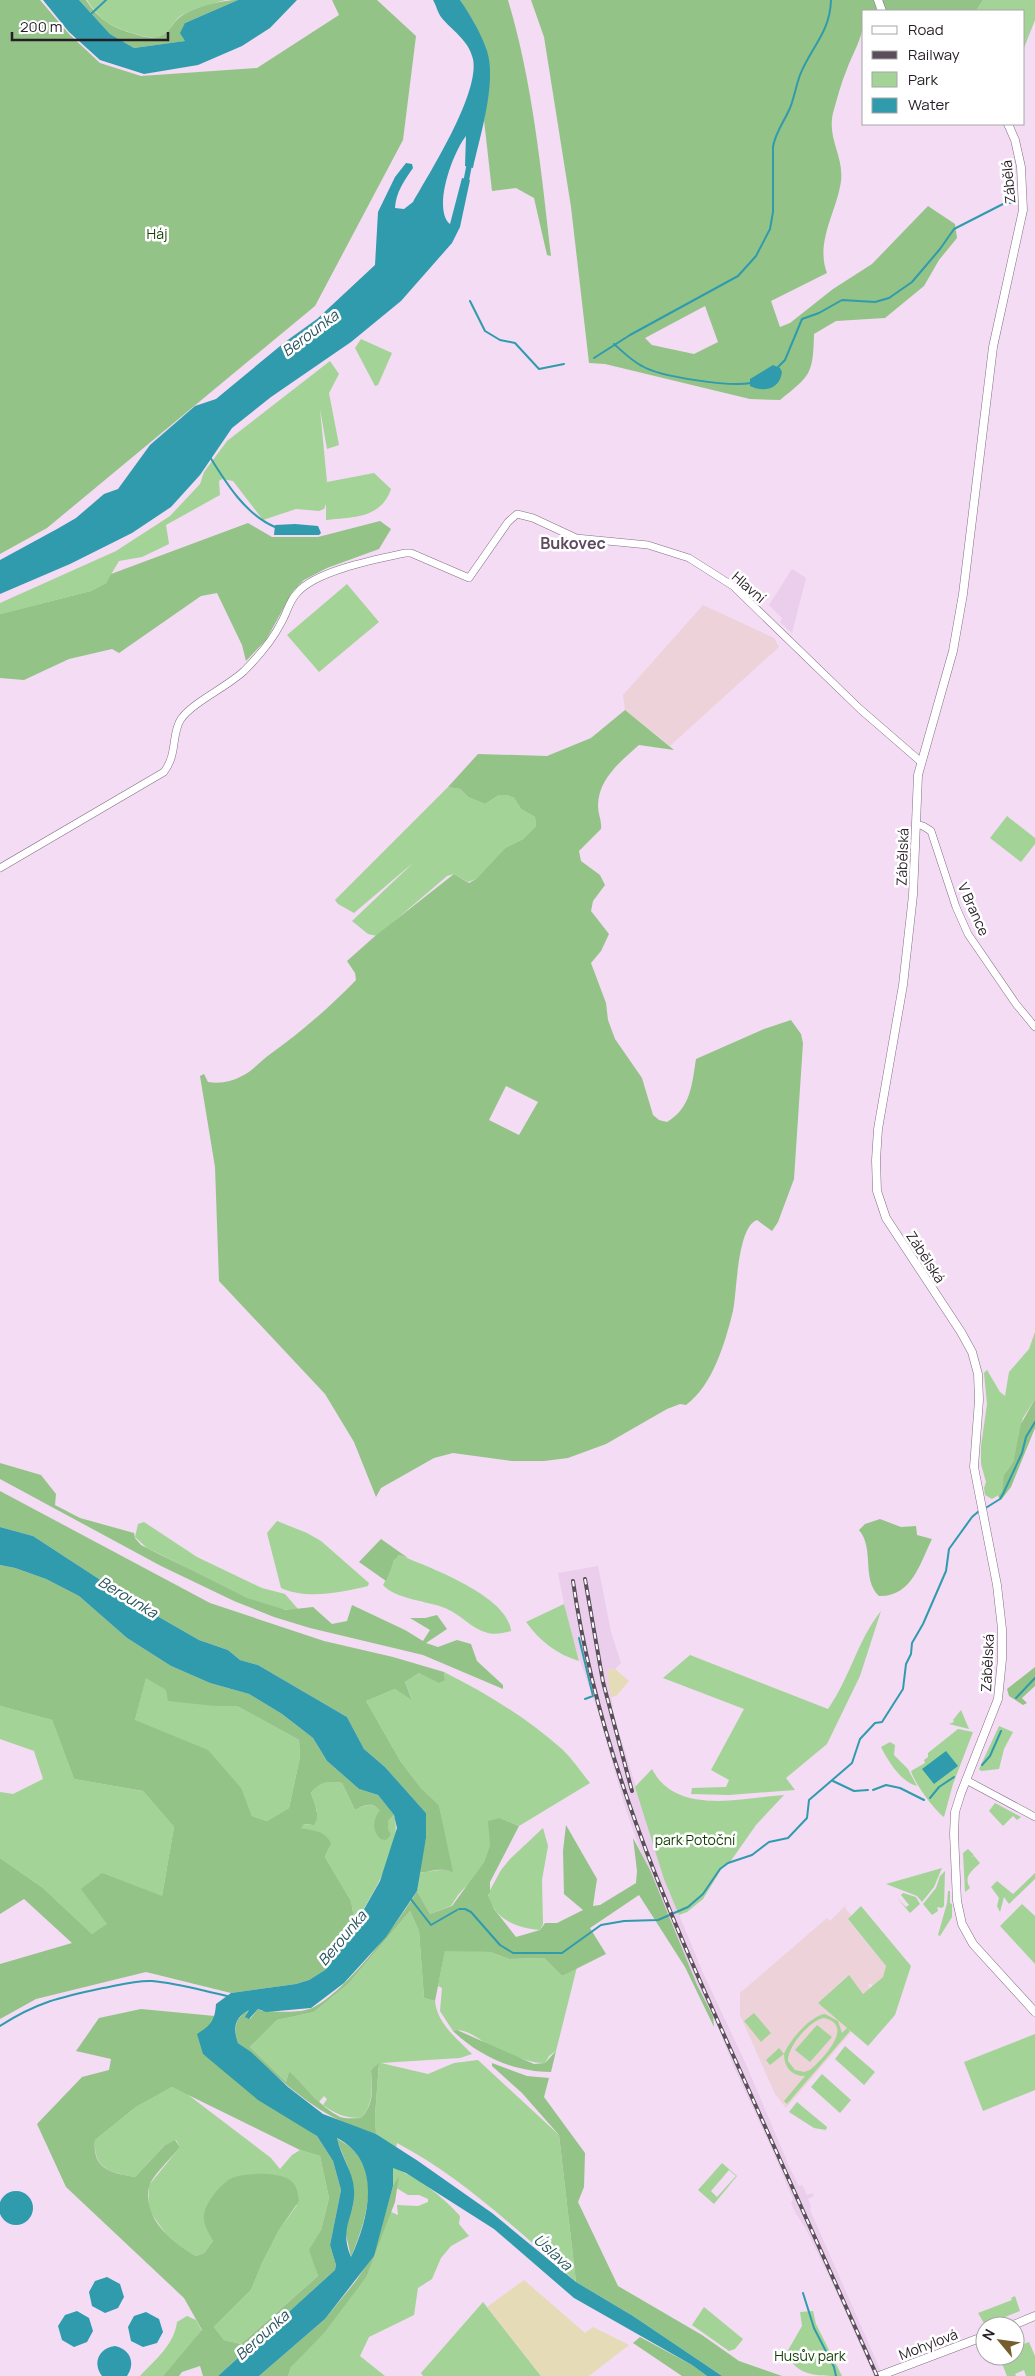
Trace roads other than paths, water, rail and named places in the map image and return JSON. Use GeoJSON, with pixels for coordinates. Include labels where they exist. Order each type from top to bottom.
{"type":"FeatureCollection","features":[{"type":"Feature","properties":{"kind":"main road","name":"Zábělá"},"geometry":{"type":"LineString","coordinates":[[963,594],[993,346],[1023,210],[1021,167],[1016,140],[1008,125]]}},
{"type":"Feature","properties":{"kind":"main road","name":"Zábělská"},"geometry":{"type":"LineString","coordinates":[[963,594],[953,651],[920,761],[917,789],[913,895],[903,985],[878,1129],[877,1191],[886,1218],[972,1352],[978,1374],[979,1400],[973,1461],[997,1585],[1002,1629],[1002,1659],[998,1699],[957,1804],[954,1822],[956,1888],[962,1924],[979,1952],[1021,1994],[1035,2012]]}},
{"type":"Feature","properties":{"kind":"main road","name":"Mohylová"},"geometry":{"type":"LineString","coordinates":[[879,2376],[975,2340]]}},
{"type":"Feature","properties":{"kind":"street","name":"Hlavní"},"geometry":{"type":"LineString","coordinates":[[0,868],[164,772],[172,758],[176,729],[182,717],[225,687],[251,664],[270,642],[296,594],[316,577],[411,553],[469,578],[508,522],[517,514],[533,518],[576,538],[648,545],[689,558],[733,586],[860,709],[920,761]]}},
{"type":"Feature","properties":{"kind":"street","name":"V Brance"},"geometry":{"type":"LineString","coordinates":[[916,824],[931,831],[956,907],[968,934],[1016,1004],[1035,1027]]}},
{"type":"Feature","properties":{"kind":"street"},"geometry":{"type":"LineString","coordinates":[[966,1780],[1035,1817]]}},
{"type":"Feature","properties":{"kind":"water"},"geometry":{"type":"Polygon","coordinates":[[[43,0],[79,0],[110,34],[134,48],[185,41],[180,33],[185,23],[238,0],[297,0],[270,28],[242,46],[198,65],[144,74],[100,60],[69,32],[43,0]]]}},
{"type":"Feature","properties":{"kind":"water","name":"Berounka"},"geometry":{"type":"Polygon","coordinates":[[[433,0],[460,0],[482,38],[490,64],[489,93],[473,168],[465,166],[466,136],[455,154],[446,180],[443,206],[445,217],[450,224],[462,178],[470,180],[460,227],[452,243],[401,301],[351,342],[271,397],[232,428],[200,475],[171,507],[132,533],[70,564],[0,594],[0,560],[76,518],[104,494],[118,489],[150,445],[195,406],[216,399],[285,342],[317,319],[375,265],[378,212],[395,177],[406,163],[412,164],[413,168],[401,187],[396,202],[395,208],[404,209],[413,202],[452,132],[462,111],[473,74],[473,59],[468,46],[441,17],[433,0]]]}},
{"type":"Feature","properties":{"kind":"water"},"geometry":{"type":"Polygon","coordinates":[[[773,365],[780,368],[782,372],[781,378],[775,386],[761,389],[750,386],[750,379],[773,365]]]}},
{"type":"Feature","properties":{"kind":"water"},"geometry":{"type":"Polygon","coordinates":[[[275,525],[318,526],[321,533],[319,535],[274,535],[275,525]]]}},
{"type":"Feature","properties":{"kind":"water"},"geometry":{"type":"Polygon","coordinates":[[[0,1527],[33,1536],[145,1609],[199,1640],[228,1650],[240,1660],[258,1665],[347,1717],[364,1749],[385,1767],[426,1813],[426,1838],[417,1891],[386,1937],[344,1983],[311,2008],[266,2012],[258,2009],[249,2019],[245,2017],[249,2010],[240,2016],[236,2024],[238,2043],[251,2052],[288,2087],[323,2114],[376,2134],[418,2161],[492,2213],[576,2282],[633,2316],[722,2376],[707,2376],[692,2365],[574,2298],[494,2229],[406,2173],[393,2168],[393,2186],[374,2256],[325,2319],[259,2376],[218,2376],[335,2270],[336,2265],[330,2245],[341,2190],[333,2161],[317,2136],[258,2100],[203,2054],[197,2034],[211,2022],[216,2004],[231,1993],[296,1984],[309,1980],[325,1970],[350,1934],[380,1881],[397,1828],[394,1815],[378,1795],[359,1789],[327,1761],[313,1738],[282,1714],[249,1694],[210,1683],[171,1666],[127,1638],[79,1596],[46,1579],[0,1565],[0,1527]],[[337,2138],[354,2189],[353,2207],[346,2238],[351,2257],[363,2225],[367,2209],[368,2192],[366,2176],[361,2161],[352,2148],[337,2138]]]}},
{"type":"Feature","properties":{"kind":"water"},"geometry":{"type":"Polygon","coordinates":[[[946,1751],[958,1766],[934,1784],[922,1769],[946,1751]]]}},
{"type":"Feature","properties":{"kind":"water"},"geometry":{"type":"Polygon","coordinates":[[[16,2191],[23,2192],[28,2196],[32,2201],[32,2215],[28,2220],[23,2224],[16,2225],[9,2224],[4,2220],[0,2215],[-1,2208],[0,2201],[4,2196],[9,2192],[16,2191]]]}},
{"type":"Feature","properties":{"kind":"water"},"geometry":{"type":"Polygon","coordinates":[[[107,2277],[120,2284],[124,2297],[118,2308],[105,2313],[92,2306],[89,2292],[95,2281],[107,2277]]]}},
{"type":"Feature","properties":{"kind":"water"},"geometry":{"type":"Polygon","coordinates":[[[77,2311],[89,2318],[93,2331],[87,2342],[74,2347],[62,2340],[58,2326],[65,2315],[77,2311]]]}},
{"type":"Feature","properties":{"kind":"water"},"geometry":{"type":"Polygon","coordinates":[[[146,2312],[159,2319],[163,2332],[157,2343],[143,2347],[131,2341],[128,2327],[134,2316],[146,2312]]]}},
{"type":"Feature","properties":{"kind":"water"},"geometry":{"type":"Polygon","coordinates":[[[115,2346],[128,2353],[131,2362],[130,2371],[127,2376],[102,2376],[98,2366],[99,2357],[109,2347],[115,2346]]]}},
{"type":"Feature","properties":{"kind":"waterway"},"geometry":{"type":"LineString","coordinates":[[91,14],[106,0]]}},
{"type":"Feature","properties":{"kind":"waterway"},"geometry":{"type":"LineString","coordinates":[[594,358],[630,335],[738,276],[756,256],[770,229],[773,212],[774,142],[790,108],[804,65],[824,31],[830,12],[831,0]]}},
{"type":"Feature","properties":{"kind":"waterway"},"geometry":{"type":"LineString","coordinates":[[465,187],[470,161]]}},
{"type":"Feature","properties":{"kind":"waterway"},"geometry":{"type":"LineString","coordinates":[[778,367],[785,360],[802,319],[819,313],[842,300],[875,302],[889,298],[912,282],[954,229],[1003,204],[1021,201]]}},
{"type":"Feature","properties":{"kind":"waterway"},"geometry":{"type":"LineString","coordinates":[[470,301],[485,331],[500,340],[515,343],[539,369],[564,364]]}},
{"type":"Feature","properties":{"kind":"waterway"},"geometry":{"type":"LineString","coordinates":[[614,344],[638,364],[664,374],[728,384],[751,383]]}},
{"type":"Feature","properties":{"kind":"waterway"},"geometry":{"type":"LineString","coordinates":[[210,457],[230,487],[246,506],[255,515],[275,527]]}},
{"type":"Feature","properties":{"kind":"waterway"},"geometry":{"type":"LineString","coordinates":[[984,1509],[1000,1499],[1003,1494],[1022,1453],[1026,1437],[1035,1422]]}},
{"type":"Feature","properties":{"kind":"waterway"},"geometry":{"type":"LineString","coordinates":[[459,1909],[471,1912],[500,1945],[513,1953],[562,1953],[601,1925],[624,1921],[658,1920],[688,1907],[703,1894],[720,1869],[728,1863],[752,1855],[769,1842],[788,1838],[807,1818],[809,1800],[852,1763],[860,1739],[875,1723],[882,1722],[903,1689],[906,1664],[911,1654],[912,1643],[923,1624],[946,1571],[949,1549],[972,1517],[979,1511]]}},
{"type":"Feature","properties":{"kind":"waterway"},"geometry":{"type":"LineString","coordinates":[[579,1638],[593,1696],[585,1699]]}},
{"type":"Feature","properties":{"kind":"waterway"},"geometry":{"type":"LineString","coordinates":[[1016,1698],[1035,1678]]}},
{"type":"Feature","properties":{"kind":"waterway"},"geometry":{"type":"LineString","coordinates":[[982,1765],[990,1756],[1001,1731]]}},
{"type":"Feature","properties":{"kind":"waterway"},"geometry":{"type":"LineString","coordinates":[[930,1798],[939,1787],[954,1777]]}},
{"type":"Feature","properties":{"kind":"waterway"},"geometry":{"type":"LineString","coordinates":[[833,1781],[854,1791],[868,1790]]}},
{"type":"Feature","properties":{"kind":"waterway"},"geometry":{"type":"LineString","coordinates":[[873,1790],[886,1785],[900,1788],[924,1800]]}},
{"type":"Feature","properties":{"kind":"waterway"},"geometry":{"type":"LineString","coordinates":[[410,1898],[431,1925],[457,1910]]}},
{"type":"Feature","properties":{"kind":"waterway"},"geometry":{"type":"LineString","coordinates":[[0,2026],[26,2011],[50,2001],[74,1994],[134,1982],[162,1982],[227,1996]]}},
{"type":"Feature","properties":{"kind":"waterway"},"geometry":{"type":"LineString","coordinates":[[803,2293],[814,2328],[834,2367],[836,2376]]}},
{"type":"Feature","properties":{"kind":"railway"},"geometry":{"type":"LineString","coordinates":[[585,1579],[603,1682],[632,1791]]}},
{"type":"Feature","properties":{"kind":"railway"},"geometry":{"type":"LineString","coordinates":[[573,1581],[584,1643],[598,1704],[636,1824],[658,1882],[707,1998],[877,2376]]}},
{"type":"Feature","properties":{"kind":"district","name":"Bukovec"},"geometry":{"type":"Point","coordinates":[573,543]}},
{"type":"Feature","properties":{"kind":"park label","name":"Háj"},"geometry":{"type":"Point","coordinates":[157,233]}},
{"type":"Feature","properties":{"kind":"park label","name":"park Potoční"},"geometry":{"type":"Point","coordinates":[695,1839]}},
{"type":"Feature","properties":{"kind":"park label","name":"Husův park"},"geometry":{"type":"Point","coordinates":[810,2355]}},
{"type":"Feature","properties":{"kind":"water label","name":"Úslava"},"geometry":{"type":"Point","coordinates":[553,2252]}}]}
